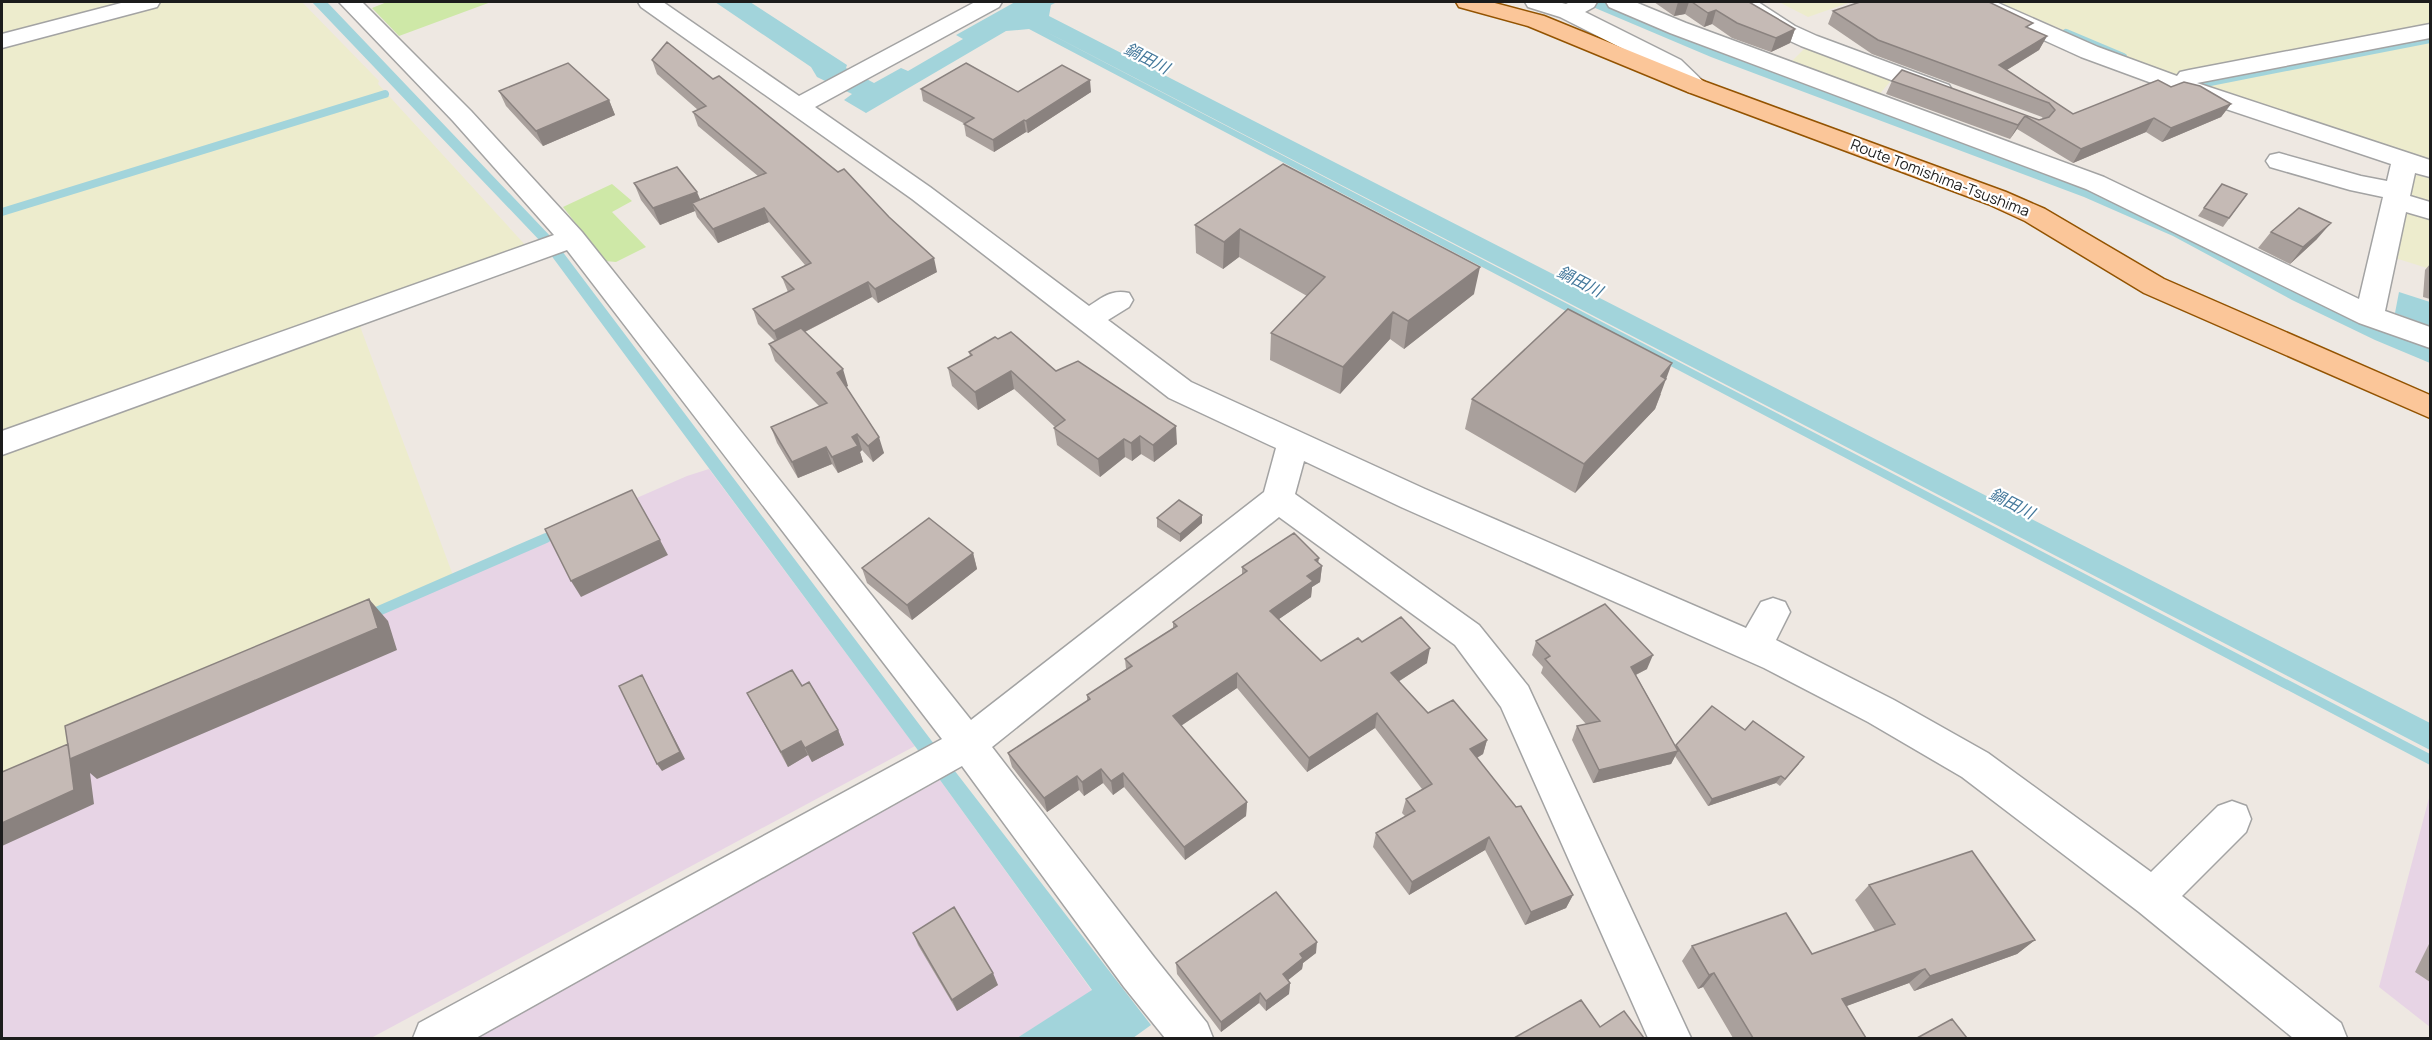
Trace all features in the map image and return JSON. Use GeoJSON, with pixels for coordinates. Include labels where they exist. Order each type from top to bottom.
{"type":"FeatureCollection","features":[{"type":"Feature","properties":{"kind":"main road","name":"Route Tomishima-Tsushima"},"geometry":{"type":"LineString","coordinates":[[1467,2],[1536,21],[1697,87],[1997,198],[2034,215],[2154,286],[2430,406]]}},
{"type":"Feature","properties":{"kind":"street"},"geometry":{"type":"LineString","coordinates":[[2,41],[149,2]]}},
{"type":"Feature","properties":{"kind":"street"},"geometry":{"type":"LineString","coordinates":[[350,2],[462,116],[947,755],[1139,972],[1192,1038]]}},
{"type":"Feature","properties":{"kind":"street"},"geometry":{"type":"LineString","coordinates":[[649,2],[921,193],[1180,390],[1413,498],[1754,647],[1881,711],[1975,765],[2153,898],[2326,1038]]}},
{"type":"Feature","properties":{"kind":"street"},"geometry":{"type":"LineString","coordinates":[[799,106],[862,74],[991,2]]}},
{"type":"Feature","properties":{"kind":"street"},"geometry":{"type":"LineString","coordinates":[[1536,2],[1576,5],[1673,65],[1697,87]]}},
{"type":"Feature","properties":{"kind":"street"},"geometry":{"type":"LineString","coordinates":[[1617,2],[1678,28],[2095,183],[2369,316],[2430,338]]}},
{"type":"Feature","properties":{"kind":"street"},"geometry":{"type":"LineString","coordinates":[[1743,2],[1787,31],[1809,41],[1965,99]]}},
{"type":"Feature","properties":{"kind":"street"},"geometry":{"type":"LineString","coordinates":[[1979,2],[2019,22],[2179,87],[2430,169]]}},
{"type":"Feature","properties":{"kind":"street"},"geometry":{"type":"LineString","coordinates":[[2179,87],[2189,76],[2430,31]]}},
{"type":"Feature","properties":{"kind":"street"},"geometry":{"type":"LineString","coordinates":[[2369,316],[2405,160]]}},
{"type":"Feature","properties":{"kind":"street"},"geometry":{"type":"LineString","coordinates":[[2279,161],[2397,195],[2430,211]]}},
{"type":"Feature","properties":{"kind":"street"},"geometry":{"type":"LineString","coordinates":[[2,444],[557,244]]}},
{"type":"Feature","properties":{"kind":"street"},"geometry":{"type":"LineString","coordinates":[[1088,320],[1119,300]]}},
{"type":"Feature","properties":{"kind":"street"},"geometry":{"type":"LineString","coordinates":[[434,1038],[947,755],[1278,499],[1293,443]]}},
{"type":"Feature","properties":{"kind":"street"},"geometry":{"type":"LineString","coordinates":[[1278,499],[1467,635],[1515,697],[1670,1038]]}},
{"type":"Feature","properties":{"kind":"street"},"geometry":{"type":"LineString","coordinates":[[1754,647],[1773,612]]}},
{"type":"Feature","properties":{"kind":"street"},"geometry":{"type":"LineString","coordinates":[[2153,898],[2232,819]]}},
{"type":"Feature","properties":{"kind":"shaded area"},"geometry":{"type":"Polygon","coordinates":[[[709,469],[915,746],[371,1038],[2,1038],[2,775],[687,476],[709,469]]]}},
{"type":"Feature","properties":{"kind":"shaded area"},"geometry":{"type":"Polygon","coordinates":[[[940,780],[1092,991],[1017,1038],[474,1038],[940,780]]]}},
{"type":"Feature","properties":{"kind":"shaded area"},"geometry":{"type":"Polygon","coordinates":[[[2430,799],[2430,1027],[2379,987],[2430,799]]]}},
{"type":"Feature","properties":{"kind":"green space"},"geometry":{"type":"Polygon","coordinates":[[[2,2],[137,2],[2,38],[2,2]]]}},
{"type":"Feature","properties":{"kind":"green space"},"geometry":{"type":"Polygon","coordinates":[[[161,2],[302,2],[379,81],[378,84],[528,248],[2,438],[2,44],[161,2]]]}},
{"type":"Feature","properties":{"kind":"green space"},"geometry":{"type":"Polygon","coordinates":[[[387,2],[491,2],[399,36],[372,8],[387,2]]]}},
{"type":"Feature","properties":{"kind":"green space"},"geometry":{"type":"Polygon","coordinates":[[[1779,2],[1851,2],[1808,17],[1779,2]]]}},
{"type":"Feature","properties":{"kind":"green space"},"geometry":{"type":"Polygon","coordinates":[[[1997,2],[2430,2],[2430,26],[2173,76],[1997,2]]]}},
{"type":"Feature","properties":{"kind":"green space"},"geometry":{"type":"Polygon","coordinates":[[[2430,40],[2430,161],[2202,87],[2203,84],[2430,40]]]}},
{"type":"Feature","properties":{"kind":"green space"},"geometry":{"type":"Polygon","coordinates":[[[1808,45],[1895,76],[1877,97],[1789,64],[1808,45]]]}},
{"type":"Feature","properties":{"kind":"green space"},"geometry":{"type":"Polygon","coordinates":[[[2415,175],[2430,178],[2430,207],[2410,197],[2415,175]]]}},
{"type":"Feature","properties":{"kind":"green space"},"geometry":{"type":"Polygon","coordinates":[[[612,184],[632,201],[612,212],[646,247],[616,262],[605,261],[563,207],[612,184]]]}},
{"type":"Feature","properties":{"kind":"green space"},"geometry":{"type":"Polygon","coordinates":[[[2414,210],[2430,215],[2430,269],[2392,257],[2408,211],[2414,210]]]}},
{"type":"Feature","properties":{"kind":"green space"},"geometry":{"type":"Polygon","coordinates":[[[358,321],[454,578],[2,775],[2,450],[358,321]]]}},
{"type":"Feature","properties":{"kind":"water"},"geometry":{"type":"Polygon","coordinates":[[[312,2],[327,2],[553,239],[934,744],[1151,1025],[1133,1038],[1017,1038],[1092,990],[940,780],[542,243],[312,2]]]}},
{"type":"Feature","properties":{"kind":"water"},"geometry":{"type":"Polygon","coordinates":[[[715,2],[750,2],[847,65],[846,68],[874,83],[901,68],[908,71],[963,39],[956,35],[1015,2],[1057,2],[1051,5],[1049,16],[2430,723],[2430,750],[1035,26],[2430,754],[2430,765],[1029,29],[1006,31],[866,113],[844,100],[852,94],[817,77],[811,67],[715,2]]]}},
{"type":"Feature","properties":{"kind":"water"},"geometry":{"type":"Polygon","coordinates":[[[1581,2],[1603,2],[1721,53],[2104,195],[2430,349],[2430,363],[2375,340],[2292,300],[2173,236],[2084,197],[1711,57],[1581,2]]]}},
{"type":"Feature","properties":{"kind":"water"},"geometry":{"type":"Polygon","coordinates":[[[2399,292],[2430,302],[2430,326],[2395,313],[2399,292]]]}},
{"type":"Feature","properties":{"kind":"building"},"geometry":{"type":"Polygon","coordinates":[[[1692,2],[1749,2],[1795,29],[1776,38],[1737,23],[1716,10],[1708,13],[1692,2]]]}},
{"type":"Feature","properties":{"kind":"building"},"geometry":{"type":"Polygon","coordinates":[[[1860,2],[1989,2],[2033,23],[2026,27],[2047,36],[1999,65],[2073,114],[2158,80],[2171,87],[2184,82],[2200,86],[2231,104],[2171,128],[2154,118],[2081,149],[2025,116],[2018,125],[1892,81],[1902,70],[2039,120],[2049,117],[2055,110],[2049,103],[1878,40],[1833,11],[1860,2]]]}},
{"type":"Feature","properties":{"kind":"building"},"geometry":{"type":"Polygon","coordinates":[[[667,42],[713,79],[719,76],[838,172],[844,169],[889,217],[934,258],[875,289],[868,282],[774,331],[753,309],[794,289],[782,277],[811,263],[764,208],[713,229],[692,203],[766,173],[693,112],[706,106],[652,60],[667,42]]]}},
{"type":"Feature","properties":{"kind":"building"},"geometry":{"type":"Polygon","coordinates":[[[568,63],[609,100],[536,131],[499,91],[568,63]]]}},
{"type":"Feature","properties":{"kind":"building"},"geometry":{"type":"Polygon","coordinates":[[[966,63],[1018,92],[1062,65],[1090,80],[993,140],[964,124],[974,118],[921,89],[966,63]]]}},
{"type":"Feature","properties":{"kind":"building"},"geometry":{"type":"Polygon","coordinates":[[[1283,164],[1480,267],[1408,321],[1393,312],[1343,367],[1271,333],[1325,277],[1240,229],[1224,242],[1195,225],[1283,164]]]}},
{"type":"Feature","properties":{"kind":"building"},"geometry":{"type":"Polygon","coordinates":[[[677,167],[697,192],[653,208],[634,183],[677,167]]]}},
{"type":"Feature","properties":{"kind":"building"},"geometry":{"type":"Polygon","coordinates":[[[2222,184],[2247,194],[2229,218],[2204,208],[2222,184]]]}},
{"type":"Feature","properties":{"kind":"building"},"geometry":{"type":"Polygon","coordinates":[[[2299,208],[2331,223],[2303,247],[2271,232],[2299,208]]]}},
{"type":"Feature","properties":{"kind":"building"},"geometry":{"type":"Polygon","coordinates":[[[1568,309],[1672,363],[1661,376],[1666,379],[1584,464],[1472,399],[1568,309]]]}},
{"type":"Feature","properties":{"kind":"building"},"geometry":{"type":"Polygon","coordinates":[[[801,328],[843,369],[837,373],[879,437],[868,446],[857,434],[852,437],[858,446],[832,457],[826,447],[792,462],[771,427],[827,403],[769,344],[801,328]]]}},
{"type":"Feature","properties":{"kind":"building"},"geometry":{"type":"Polygon","coordinates":[[[1011,332],[1056,371],[1078,361],[1176,426],[1153,445],[1140,436],[1131,443],[1124,439],[1098,459],[1054,428],[1065,420],[1011,371],[975,392],[948,368],[972,355],[969,352],[995,337],[998,339],[1011,332]]]}},
{"type":"Feature","properties":{"kind":"building"},"geometry":{"type":"Polygon","coordinates":[[[632,490],[660,540],[571,581],[545,529],[632,490]]]}},
{"type":"Feature","properties":{"kind":"building"},"geometry":{"type":"Polygon","coordinates":[[[1179,500],[1202,515],[1180,534],[1157,518],[1179,500]]]}},
{"type":"Feature","properties":{"kind":"building"},"geometry":{"type":"Polygon","coordinates":[[[929,518],[973,553],[907,605],[862,568],[929,518]]]}},
{"type":"Feature","properties":{"kind":"building"},"geometry":{"type":"Polygon","coordinates":[[[1294,533],[1319,558],[1315,560],[1322,566],[1307,576],[1313,581],[1270,611],[1321,661],[1358,638],[1362,642],[1401,617],[1430,648],[1391,673],[1428,713],[1453,700],[1487,740],[1470,749],[1516,807],[1521,806],[1573,895],[1531,912],[1489,837],[1412,882],[1376,833],[1415,811],[1406,799],[1432,784],[1377,713],[1309,758],[1237,673],[1173,716],[1247,802],[1184,847],[1123,773],[1111,781],[1101,769],[1082,782],[1077,776],[1044,798],[1008,753],[1090,699],[1087,695],[1132,666],[1125,659],[1177,626],[1173,622],[1247,571],[1242,567],[1294,533]]]}},
{"type":"Feature","properties":{"kind":"building"},"geometry":{"type":"Polygon","coordinates":[[[369,599],[378,628],[70,759],[65,726],[369,599]]]}},
{"type":"Feature","properties":{"kind":"building"},"geometry":{"type":"Polygon","coordinates":[[[1605,604],[1653,655],[1631,667],[1678,751],[1599,770],[1577,726],[1600,721],[1545,659],[1550,656],[1536,641],[1605,604]]]}},
{"type":"Feature","properties":{"kind":"building"},"geometry":{"type":"Polygon","coordinates":[[[792,670],[802,686],[809,682],[838,730],[805,748],[801,741],[781,752],[747,693],[792,670]]]}},
{"type":"Feature","properties":{"kind":"building"},"geometry":{"type":"Polygon","coordinates":[[[642,675],[680,752],[657,764],[619,686],[642,675]]]}},
{"type":"Feature","properties":{"kind":"building"},"geometry":{"type":"Polygon","coordinates":[[[1712,706],[1745,730],[1753,721],[1804,757],[1785,779],[1781,776],[1712,799],[1676,745],[1712,706]]]}},
{"type":"Feature","properties":{"kind":"building"},"geometry":{"type":"Polygon","coordinates":[[[68,744],[74,790],[2,823],[2,772],[68,744]]]}},
{"type":"Feature","properties":{"kind":"building"},"geometry":{"type":"Polygon","coordinates":[[[1972,851],[2035,940],[1930,976],[1925,969],[1842,999],[1866,1038],[1753,1038],[1714,973],[1709,975],[1692,946],[1786,913],[1812,954],[1895,924],[1869,885],[1972,851]]]}},
{"type":"Feature","properties":{"kind":"building"},"geometry":{"type":"Polygon","coordinates":[[[1276,892],[1317,942],[1300,954],[1303,958],[1283,974],[1290,983],[1266,1001],[1260,993],[1221,1022],[1176,963],[1276,892]]]}},
{"type":"Feature","properties":{"kind":"building"},"geometry":{"type":"Polygon","coordinates":[[[954,907],[993,973],[952,1000],[913,933],[954,907]]]}},
{"type":"Feature","properties":{"kind":"building"},"geometry":{"type":"Polygon","coordinates":[[[1581,1000],[1600,1027],[1624,1011],[1644,1038],[1514,1038],[1581,1000]]]}},
{"type":"Feature","properties":{"kind":"building"},"geometry":{"type":"Polygon","coordinates":[[[1952,1019],[1967,1038],[1917,1038],[1952,1019]]]}},
{"type":"Feature","properties":{"kind":"waterway"},"geometry":{"type":"LineString","coordinates":[[2066,33],[2123,57]]}},
{"type":"Feature","properties":{"kind":"waterway"},"geometry":{"type":"LineString","coordinates":[[2209,90],[2199,87],[2200,84],[2430,39]]}},
{"type":"Feature","properties":{"kind":"waterway"},"geometry":{"type":"LineString","coordinates":[[2,212],[385,94]]}},
{"type":"Feature","properties":{"kind":"waterway"},"geometry":{"type":"LineString","coordinates":[[367,616],[546,538]]}},
{"type":"Feature","properties":{"kind":"water label","name":"鍋田川"},"geometry":{"type":"Point","coordinates":[1147,58]}},
{"type":"Feature","properties":{"kind":"water label","name":"鍋田川"},"geometry":{"type":"Point","coordinates":[1580,281]}},
{"type":"Feature","properties":{"kind":"water label","name":"鍋田川"},"geometry":{"type":"Point","coordinates":[2012,503]}}]}
